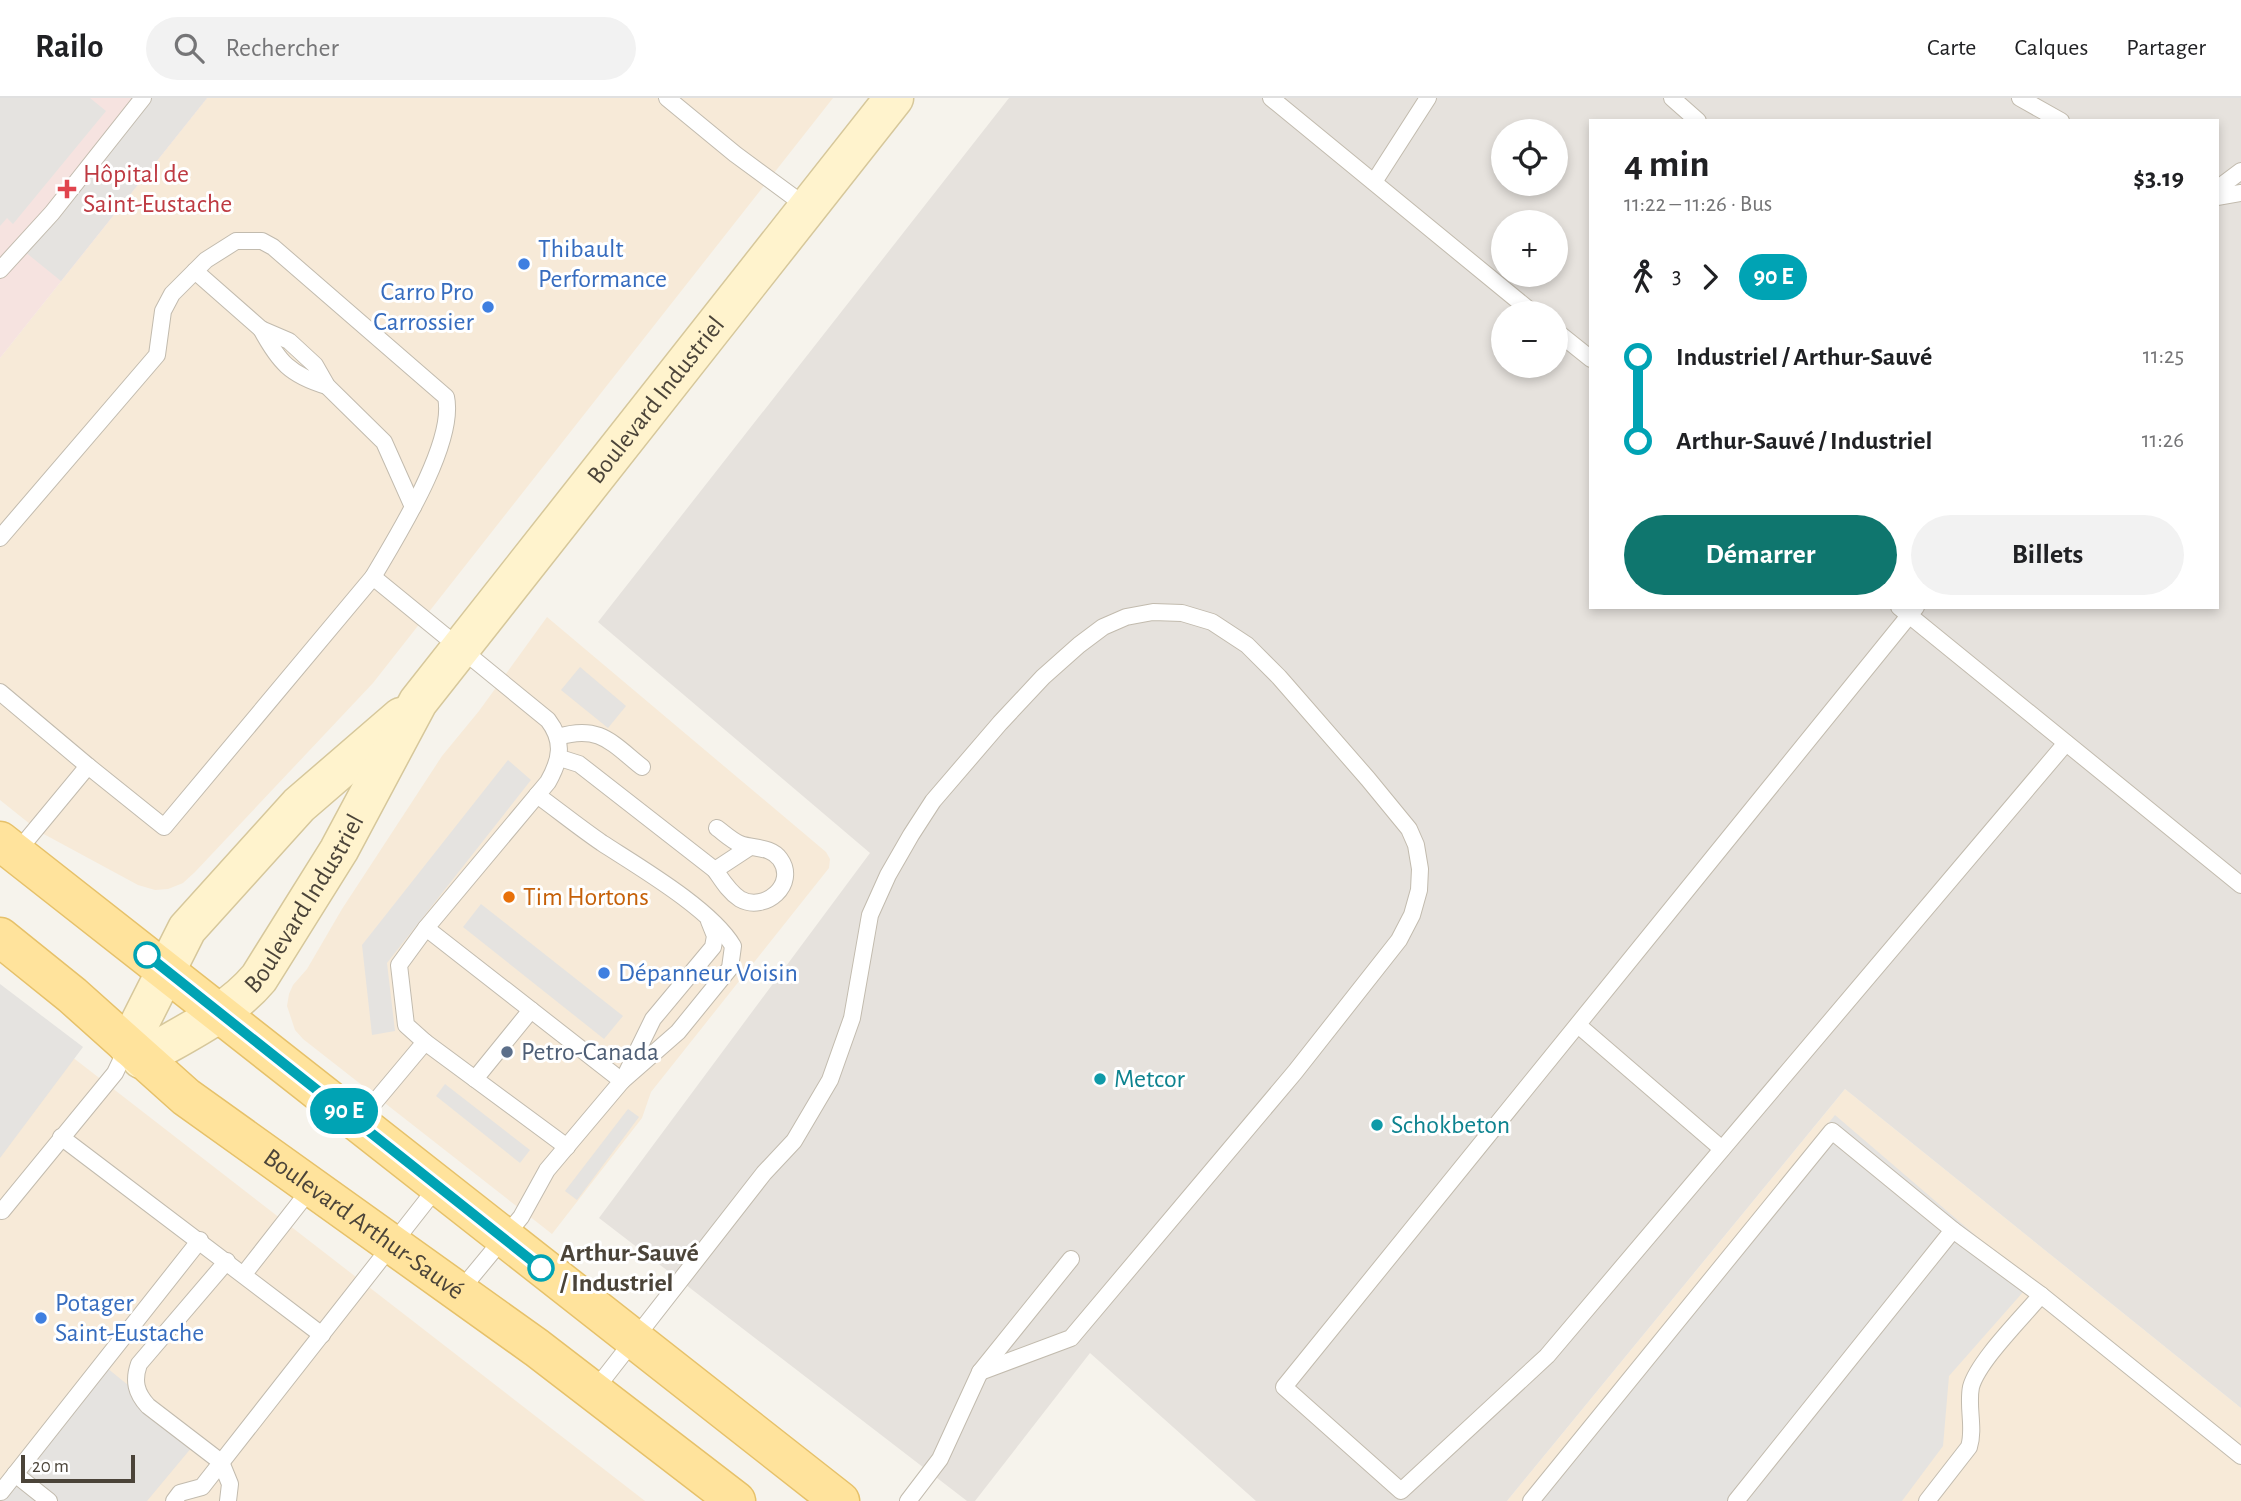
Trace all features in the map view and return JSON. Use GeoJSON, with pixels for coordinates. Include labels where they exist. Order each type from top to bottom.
{"type":"FeatureCollection","features":[{"type":"Feature","properties":{"kind":"main road"},"geometry":{"type":"LineString","coordinates":[[8,847],[220,1012],[830,1498]]}},
{"type":"Feature","properties":{"kind":"main road","name":"Boulevard Arthur-Sauvé"},"geometry":{"type":"LineString","coordinates":[[0,937],[72,995],[128,1059],[186,1097],[459,1292],[736,1501]]}},
{"type":"Feature","properties":{"kind":"street","name":"Boulevard Industriel"},"geometry":{"type":"LineString","coordinates":[[128,1059],[220,1012],[249,990],[269,963],[339,850],[418,702],[894,98]]}},
{"type":"Feature","properties":{"kind":"street","name":"Boulevard Industriel"},"geometry":{"type":"LineString","coordinates":[[128,1059],[165,969],[187,929],[299,805],[418,702]]}},
{"type":"Feature","properties":{"kind":"lane"},"geometry":{"type":"LineString","coordinates":[[0,270],[52,213],[143,98]]}},
{"type":"Feature","properties":{"kind":"lane"},"geometry":{"type":"LineString","coordinates":[[667,98],[735,154],[807,207]]}},
{"type":"Feature","properties":{"kind":"lane"},"geometry":{"type":"LineString","coordinates":[[1271,98],[1519,301]]}},
{"type":"Feature","properties":{"kind":"lane"},"geometry":{"type":"LineString","coordinates":[[1374,182],[1428,98]]}},
{"type":"Feature","properties":{"kind":"lane"},"geometry":{"type":"LineString","coordinates":[[1672,98],[1696,119]]}},
{"type":"Feature","properties":{"kind":"lane"},"geometry":{"type":"LineString","coordinates":[[2020,98],[2057,119]]}},
{"type":"Feature","properties":{"kind":"lane"},"geometry":{"type":"LineString","coordinates":[[2219,188],[2241,171]]}},
{"type":"Feature","properties":{"kind":"lane"},"geometry":{"type":"LineString","coordinates":[[2219,197],[2241,193]]}},
{"type":"Feature","properties":{"kind":"lane"},"geometry":{"type":"LineString","coordinates":[[0,538],[157,355],[163,311],[172,295],[221,249],[236,241],[262,241],[272,247],[446,397],[447,421],[425,486],[373,577],[164,827],[0,692]]}},
{"type":"Feature","properties":{"kind":"lane"},"geometry":{"type":"LineString","coordinates":[[195,271],[261,329],[289,341],[316,365],[327,386],[384,442],[413,507]]}},
{"type":"Feature","properties":{"kind":"lane"},"geometry":{"type":"LineString","coordinates":[[1568,341],[1589,357]]}},
{"type":"Feature","properties":{"kind":"lane"},"geometry":{"type":"LineString","coordinates":[[373,577],[548,720],[558,737],[560,758],[548,782],[426,928],[399,965],[405,1025],[567,1147]]}},
{"type":"Feature","properties":{"kind":"lane"},"geometry":{"type":"LineString","coordinates":[[2066,743],[1546,1356],[1401,1491],[1284,1387],[1578,1025],[1908,610],[2241,885]]}},
{"type":"Feature","properties":{"kind":"lane"},"geometry":{"type":"LineString","coordinates":[[593,1392],[764,1173],[794,1140],[830,1080],[852,1018],[870,915],[888,875],[933,801],[1042,677],[1103,627],[1126,617],[1153,612],[1182,613],[1212,622],[1247,645],[1279,677],[1368,779],[1409,830],[1416,845],[1420,869],[1419,890],[1412,915],[1390,951],[1294,1072],[1070,1338],[980,1372]]}},
{"type":"Feature","properties":{"kind":"lane"},"geometry":{"type":"LineString","coordinates":[[558,737],[579,732],[603,736],[642,767]]}},
{"type":"Feature","properties":{"kind":"lane"},"geometry":{"type":"LineString","coordinates":[[560,758],[579,764],[715,870],[741,900],[762,902],[773,897],[784,881],[781,860],[765,849],[734,840],[717,828]]}},
{"type":"Feature","properties":{"kind":"lane"},"geometry":{"type":"LineString","coordinates":[[8,847],[88,766]]}},
{"type":"Feature","properties":{"kind":"lane"},"geometry":{"type":"LineString","coordinates":[[459,1292],[521,1217],[547,1170],[622,1081],[678,1032],[730,968],[733,946],[719,927],[648,872],[583,830],[537,795]]}},
{"type":"Feature","properties":{"kind":"lane"},"geometry":{"type":"LineString","coordinates":[[715,870],[750,846]]}},
{"type":"Feature","properties":{"kind":"lane"},"geometry":{"type":"LineString","coordinates":[[622,1081],[653,1019],[713,947],[715,936],[706,916]]}},
{"type":"Feature","properties":{"kind":"lane"},"geometry":{"type":"LineString","coordinates":[[426,928],[622,1081]]}},
{"type":"Feature","properties":{"kind":"lane"},"geometry":{"type":"LineString","coordinates":[[475,1079],[531,1010]]}},
{"type":"Feature","properties":{"kind":"lane"},"geometry":{"type":"LineString","coordinates":[[1578,1025],[1722,1149]]}},
{"type":"Feature","properties":{"kind":"lane"},"geometry":{"type":"LineString","coordinates":[[358,1122],[425,1042]]}},
{"type":"Feature","properties":{"kind":"lane"},"geometry":{"type":"LineString","coordinates":[[1,1212],[128,1059]]}},
{"type":"Feature","properties":{"kind":"lane"},"geometry":{"type":"LineString","coordinates":[[1531,1501],[1832,1131],[1953,1230],[2041,1295],[2241,1456]]}},
{"type":"Feature","properties":{"kind":"lane"},"geometry":{"type":"LineString","coordinates":[[61,1137],[322,1335]]}},
{"type":"Feature","properties":{"kind":"lane"},"geometry":{"type":"LineString","coordinates":[[174,1501],[180,1493],[202,1487],[438,1186]]}},
{"type":"Feature","properties":{"kind":"lane"},"geometry":{"type":"LineString","coordinates":[[244,1274],[312,1187]]}},
{"type":"Feature","properties":{"kind":"lane"},"geometry":{"type":"LineString","coordinates":[[1736,1501],[1953,1230]]}},
{"type":"Feature","properties":{"kind":"lane"},"geometry":{"type":"LineString","coordinates":[[0,1491],[200,1240]]}},
{"type":"Feature","properties":{"kind":"lane"},"geometry":{"type":"LineString","coordinates":[[908,1501],[940,1459],[980,1372],[1072,1259]]}},
{"type":"Feature","properties":{"kind":"lane"},"geometry":{"type":"LineString","coordinates":[[226,1261],[139,1364],[135,1376],[140,1398],[221,1462],[230,1484],[228,1501]]}},
{"type":"Feature","properties":{"kind":"lane"},"geometry":{"type":"LineString","coordinates":[[1927,1501],[1969,1447],[1972,1438],[1970,1390],[1978,1371],[2041,1295]]}},
{"type":"Feature","properties":{"kind":"lane"},"geometry":{"type":"LineString","coordinates":[[15,1474],[49,1501]]}},
{"type":"Feature","properties":{"kind":"shaded area","name":"Hôpital de Saint-Eustache"},"geometry":{"type":"Polygon","coordinates":[[[0,98],[207,98],[0,358],[0,98]]]}},
{"type":"Feature","properties":{"kind":"shaded area"},"geometry":{"type":"Polygon","coordinates":[[[0,98],[90,98],[106,111],[13,224],[7,218],[0,226],[0,98]]]}},
{"type":"Feature","properties":{"kind":"shaded area"},"geometry":{"type":"Polygon","coordinates":[[[143,98],[207,98],[61,281],[19,247],[143,98]]]}},
{"type":"Feature","properties":{"kind":"shaded area"},"geometry":{"type":"Polygon","coordinates":[[[207,98],[833,98],[373,683],[195,872],[183,883],[168,889],[155,890],[138,885],[40,832],[0,800],[0,358],[207,98]]]}},
{"type":"Feature","properties":{"kind":"shaded area"},"geometry":{"type":"Polygon","coordinates":[[[1009,98],[2241,98],[2241,1408],[1845,1089],[1507,1501],[1256,1501],[1090,1353],[975,1501],[967,1501],[599,1218],[870,853],[598,622],[1009,98]]]}},
{"type":"Feature","properties":{"kind":"shaded area"},"geometry":{"type":"Polygon","coordinates":[[[547,617],[826,852],[830,859],[829,868],[651,1092],[642,1118],[552,1234],[303,1039],[295,1030],[287,1006],[293,985],[307,969],[342,909],[442,756],[479,711],[547,617]]]}},
{"type":"Feature","properties":{"kind":"shaded area"},"geometry":{"type":"Polygon","coordinates":[[[580,667],[626,706],[608,728],[561,690],[580,667]]]}},
{"type":"Feature","properties":{"kind":"shaded area"},"geometry":{"type":"Polygon","coordinates":[[[508,760],[531,780],[387,963],[395,1031],[372,1035],[362,945],[508,760]]]}},
{"type":"Feature","properties":{"kind":"shaded area"},"geometry":{"type":"Polygon","coordinates":[[[481,904],[623,1016],[604,1039],[463,927],[481,904]]]}},
{"type":"Feature","properties":{"kind":"shaded area"},"geometry":{"type":"Polygon","coordinates":[[[0,984],[83,1047],[0,1158],[0,984]]]}},
{"type":"Feature","properties":{"kind":"shaded area"},"geometry":{"type":"Polygon","coordinates":[[[0,1001],[645,1501],[0,1501],[0,1001]]]}},
{"type":"Feature","properties":{"kind":"shaded area"},"geometry":{"type":"Polygon","coordinates":[[[445,1084],[530,1150],[520,1163],[436,1096],[445,1084]]]}},
{"type":"Feature","properties":{"kind":"shaded area"},"geometry":{"type":"Polygon","coordinates":[[[1845,1089],[2241,1408],[2241,1501],[1507,1501],[1845,1089]]]}},
{"type":"Feature","properties":{"kind":"shaded area"},"geometry":{"type":"Polygon","coordinates":[[[628,1109],[639,1117],[577,1200],[565,1191],[628,1109]]]}},
{"type":"Feature","properties":{"kind":"shaded area"},"geometry":{"type":"Polygon","coordinates":[[[1835,1115],[2031,1283],[1949,1376],[1943,1446],[1902,1501],[1523,1501],[1835,1115]]]}},
{"type":"Feature","properties":{"kind":"shaded area"},"geometry":{"type":"Polygon","coordinates":[[[107,1368],[197,1441],[147,1501],[0,1501],[0,1495],[6,1499],[107,1368]]]}},
{"type":"Feature","properties":{"kind":"bus line"},"geometry":{"type":"LineString","coordinates":[[147,955],[541,1268]]}},
{"type":"Feature","properties":{"kind":"place","name":"Hôpital de Saint-Eustache"},"geometry":{"type":"Point","coordinates":[67,189]}},
{"type":"Feature","properties":{"kind":"place","name":"Thibault Performance"},"geometry":{"type":"Point","coordinates":[524,264]}},
{"type":"Feature","properties":{"kind":"place","name":"Carro Pro Carrossier"},"geometry":{"type":"Point","coordinates":[488,307]}},
{"type":"Feature","properties":{"kind":"place","name":"Tim Hortons"},"geometry":{"type":"Point","coordinates":[509,897]}},
{"type":"Feature","properties":{"kind":"place","name":"Dépanneur Voisin"},"geometry":{"type":"Point","coordinates":[604,973]}},
{"type":"Feature","properties":{"kind":"place","name":"Petro-Canada"},"geometry":{"type":"Point","coordinates":[507,1052]}},
{"type":"Feature","properties":{"kind":"place","name":"Metcor"},"geometry":{"type":"Point","coordinates":[1100,1079]}},
{"type":"Feature","properties":{"kind":"place","name":"Schokbeton"},"geometry":{"type":"Point","coordinates":[1377,1125]}},
{"type":"Feature","properties":{"kind":"place","name":"Arthur-Sauvé / Industriel"},"geometry":{"type":"Point","coordinates":[541,1268]}},
{"type":"Feature","properties":{"kind":"place","name":"Potager Saint-Eustache"},"geometry":{"type":"Point","coordinates":[41,1318]}}]}
